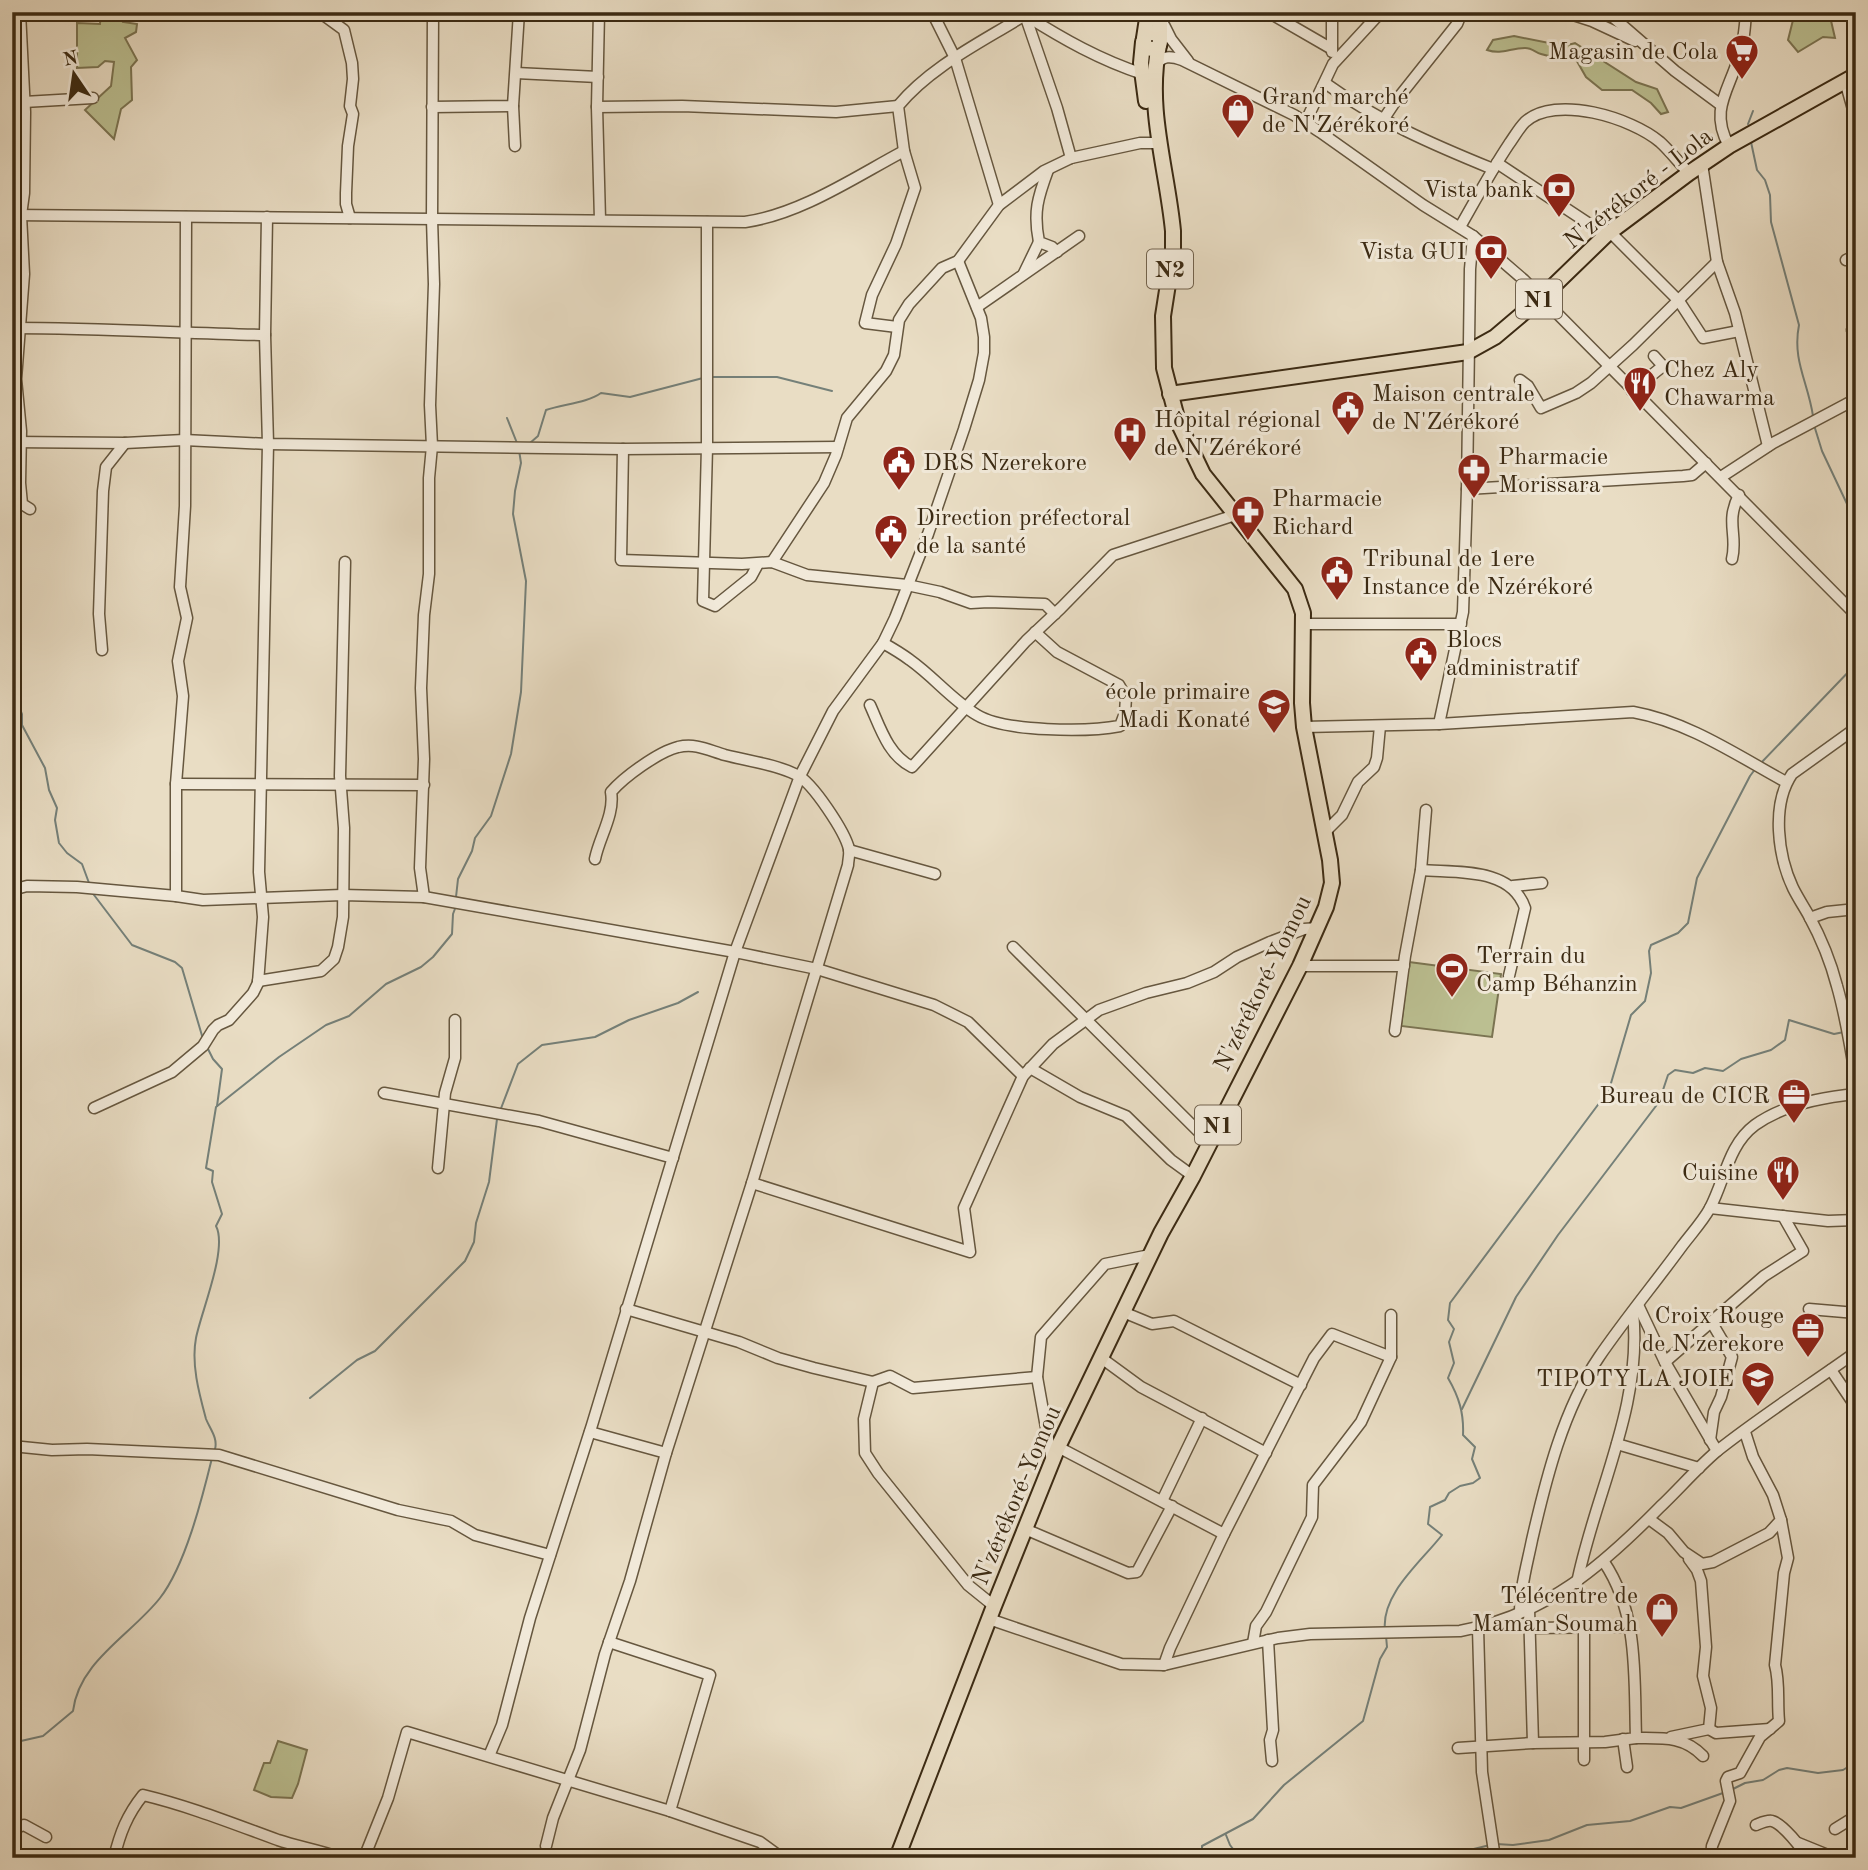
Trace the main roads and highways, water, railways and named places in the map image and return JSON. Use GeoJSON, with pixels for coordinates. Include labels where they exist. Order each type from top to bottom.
{"type":"FeatureCollection","features":[{"type":"Feature","properties":{"kind":"highway","name":"N2"},"geometry":{"type":"LineString","coordinates":[[1156,13],[1143,40],[1148,72],[1150,121],[1158,143],[1168,189],[1173,231],[1173,252],[1163,316],[1164,368],[1170,394]]}},
{"type":"Feature","properties":{"kind":"highway","name":"N2"},"geometry":{"type":"LineString","coordinates":[[1148,72],[1159,42],[1156,13]]}},
{"type":"Feature","properties":{"kind":"highway"},"geometry":{"type":"LineString","coordinates":[[1143,40],[1152,32],[1157,34],[1159,42]]}},
{"type":"Feature","properties":{"kind":"highway","name":"N'zérékoré - Lola"},"geometry":{"type":"LineString","coordinates":[[1170,394],[1468,352],[1495,337],[1541,298],[1608,233],[1689,173],[1729,146],[1850,78]]}},
{"type":"Feature","properties":{"kind":"highway","name":"N'zérékoré-Yomou"},"geometry":{"type":"LineString","coordinates":[[897,1858],[1052,1462],[1150,1255],[1300,966],[1318,928],[1332,883],[1304,727],[1301,602],[1295,589],[1203,474],[1178,422],[1170,394]]}},
{"type":"Feature","properties":{"kind":"waterway"},"geometry":{"type":"LineString","coordinates":[[1748,124],[1753,111]]}},
{"type":"Feature","properties":{"kind":"waterway"},"geometry":{"type":"LineString","coordinates":[[1751,142],[1757,170],[1765,180],[1770,195],[1771,222],[1799,325],[1799,360],[1813,416]]}},
{"type":"Feature","properties":{"kind":"waterway"},"geometry":{"type":"LineString","coordinates":[[712,377],[777,377],[832,391]]}},
{"type":"Feature","properties":{"kind":"waterway"},"geometry":{"type":"LineString","coordinates":[[530,443],[538,436],[546,410],[601,393],[630,397],[703,378]]}},
{"type":"Feature","properties":{"kind":"waterway"},"geometry":{"type":"LineString","coordinates":[[507,418],[517,443]]}},
{"type":"Feature","properties":{"kind":"waterway"},"geometry":{"type":"LineString","coordinates":[[1814,425],[1822,451],[1856,523]]}},
{"type":"Feature","properties":{"kind":"waterway"},"geometry":{"type":"LineString","coordinates":[[456,897],[458,879],[472,851],[475,838],[491,816],[511,754],[521,692],[526,581],[513,514],[521,463],[519,450]]}},
{"type":"Feature","properties":{"kind":"waterway"},"geometry":{"type":"LineString","coordinates":[[12,516],[18,507]]}},
{"type":"Feature","properties":{"kind":"waterway"},"geometry":{"type":"LineString","coordinates":[[12,561],[17,577],[12,603]]}},
{"type":"Feature","properties":{"kind":"waterway"},"geometry":{"type":"LineString","coordinates":[[1760,764],[1856,664]]}},
{"type":"Feature","properties":{"kind":"waterway"},"geometry":{"type":"LineString","coordinates":[[12,689],[22,714],[22,725],[45,768],[49,790],[57,808],[55,820],[59,843],[82,864],[89,883]]}},
{"type":"Feature","properties":{"kind":"waterway"},"geometry":{"type":"LineString","coordinates":[[1385,1630],[1385,1617],[1396,1591],[1442,1535],[1428,1524],[1430,1507],[1445,1500],[1449,1493],[1460,1486],[1480,1478],[1472,1459],[1475,1447],[1463,1435],[1460,1405],[1448,1378],[1454,1363],[1449,1342],[1454,1329],[1448,1320],[1450,1303],[1609,1090],[1631,1015],[1645,1001],[1651,973],[1651,945],[1678,933],[1688,923],[1697,878],[1756,768]]}},
{"type":"Feature","properties":{"kind":"waterway"},"geometry":{"type":"LineString","coordinates":[[91,891],[132,945],[175,962],[182,968],[203,1039]]}},
{"type":"Feature","properties":{"kind":"waterway"},"geometry":{"type":"LineString","coordinates":[[215,1449],[215,1437],[206,1419],[198,1389],[194,1358],[196,1338],[219,1250],[216,1226],[222,1214],[212,1182],[213,1171],[206,1168],[216,1107],[279,1057],[326,1025],[349,1016],[386,984],[421,967],[433,957],[452,934],[456,906]]}},
{"type":"Feature","properties":{"kind":"waterway"},"geometry":{"type":"LineString","coordinates":[[500,1111],[518,1064],[542,1045],[595,1037],[698,992]]}},
{"type":"Feature","properties":{"kind":"waterway"},"geometry":{"type":"LineString","coordinates":[[1462,1409],[1516,1297],[1558,1235],[1659,1102],[1668,1075],[1675,1070],[1693,1073],[1705,1068],[1723,1071],[1741,1059],[1771,1050],[1785,1040],[1789,1020],[1834,1034],[1844,1032]]}},
{"type":"Feature","properties":{"kind":"waterway"},"geometry":{"type":"LineString","coordinates":[[207,1047],[222,1069],[217,1106]]}},
{"type":"Feature","properties":{"kind":"waterway"},"geometry":{"type":"LineString","coordinates":[[310,1398],[357,1360],[375,1351],[465,1261],[474,1242],[476,1223],[489,1182],[497,1119]]}},
{"type":"Feature","properties":{"kind":"waterway"},"geometry":{"type":"LineString","coordinates":[[12,1743],[43,1736],[73,1711],[77,1693],[85,1677],[160,1598],[185,1550],[212,1458]]}},
{"type":"Feature","properties":{"kind":"waterway"},"geometry":{"type":"LineString","coordinates":[[1202,1858],[1202,1846],[1253,1819],[1284,1785],[1363,1721],[1380,1659],[1387,1647],[1386,1636]]}},
{"type":"Feature","properties":{"kind":"waterway"},"geometry":{"type":"LineString","coordinates":[[1731,1790],[1745,1783],[1763,1780],[1787,1768],[1818,1773],[1843,1770],[1856,1762]]}},
{"type":"Feature","properties":{"kind":"waterway"},"geometry":{"type":"LineString","coordinates":[[1496,1844],[1513,1845],[1549,1840],[1587,1825],[1630,1821],[1670,1807],[1681,1808],[1723,1793]]}},
{"type":"Feature","properties":{"kind":"waterway"},"geometry":{"type":"LineString","coordinates":[[1226,1835],[1240,1858]]}},
{"type":"Feature","properties":{"kind":"waterway"},"geometry":{"type":"LineString","coordinates":[[1437,1858],[1490,1845]]}},
{"type":"Feature","properties":{"kind":"waterway"},"geometry":{"type":"LineString","coordinates":[[1381,1858],[1412,1851],[1415,1858]]}},
{"type":"Feature","properties":{"kind":"place","name":"Magasin de Cola"},"geometry":{"type":"Point","coordinates":[1742,81]}},
{"type":"Feature","properties":{"kind":"place","name":"Grand marché de N'Zérékoré"},"geometry":{"type":"Point","coordinates":[1238,140]}},
{"type":"Feature","properties":{"kind":"place","name":"Vista bank"},"geometry":{"type":"Point","coordinates":[1559,219]}},
{"type":"Feature","properties":{"kind":"place","name":"Vista GUI"},"geometry":{"type":"Point","coordinates":[1491,281]}},
{"type":"Feature","properties":{"kind":"place","name":"Chez Aly Chawarma"},"geometry":{"type":"Point","coordinates":[1640,413]}},
{"type":"Feature","properties":{"kind":"place","name":"Maison centrale de N'Zérékoré"},"geometry":{"type":"Point","coordinates":[1348,437]}},
{"type":"Feature","properties":{"kind":"place","name":"Hôpital régional de N'Zérékoré"},"geometry":{"type":"Point","coordinates":[1130,463]}},
{"type":"Feature","properties":{"kind":"place","name":"DRS Nzerekore"},"geometry":{"type":"Point","coordinates":[899,492]}},
{"type":"Feature","properties":{"kind":"place","name":"Pharmacie Morissara"},"geometry":{"type":"Point","coordinates":[1474,500]}},
{"type":"Feature","properties":{"kind":"place","name":"Pharmacie Richard"},"geometry":{"type":"Point","coordinates":[1248,542]}},
{"type":"Feature","properties":{"kind":"place","name":"Direction préfectoral de la santé"},"geometry":{"type":"Point","coordinates":[891,561]}},
{"type":"Feature","properties":{"kind":"place","name":"Tribunal de 1ere Instance de Nzérékoré"},"geometry":{"type":"Point","coordinates":[1337,602]}},
{"type":"Feature","properties":{"kind":"place","name":"Blocs administratif"},"geometry":{"type":"Point","coordinates":[1421,683]}},
{"type":"Feature","properties":{"kind":"place","name":"école primaire Madi Konaté"},"geometry":{"type":"Point","coordinates":[1274,735]}},
{"type":"Feature","properties":{"kind":"place","name":"Terrain du Camp Béhanzin"},"geometry":{"type":"Point","coordinates":[1452,999]}},
{"type":"Feature","properties":{"kind":"place","name":"Bureau de CICR"},"geometry":{"type":"Point","coordinates":[1794,1125]}},
{"type":"Feature","properties":{"kind":"place","name":"Cuisine"},"geometry":{"type":"Point","coordinates":[1783,1202]}},
{"type":"Feature","properties":{"kind":"place","name":"Croix Rouge de N'zerekore"},"geometry":{"type":"Point","coordinates":[1808,1359]}},
{"type":"Feature","properties":{"kind":"place","name":"TIPOTY LA JOIE"},"geometry":{"type":"Point","coordinates":[1758,1408]}},
{"type":"Feature","properties":{"kind":"place","name":"Télécentre de Maman Soumah"},"geometry":{"type":"Point","coordinates":[1662,1639]}}]}
